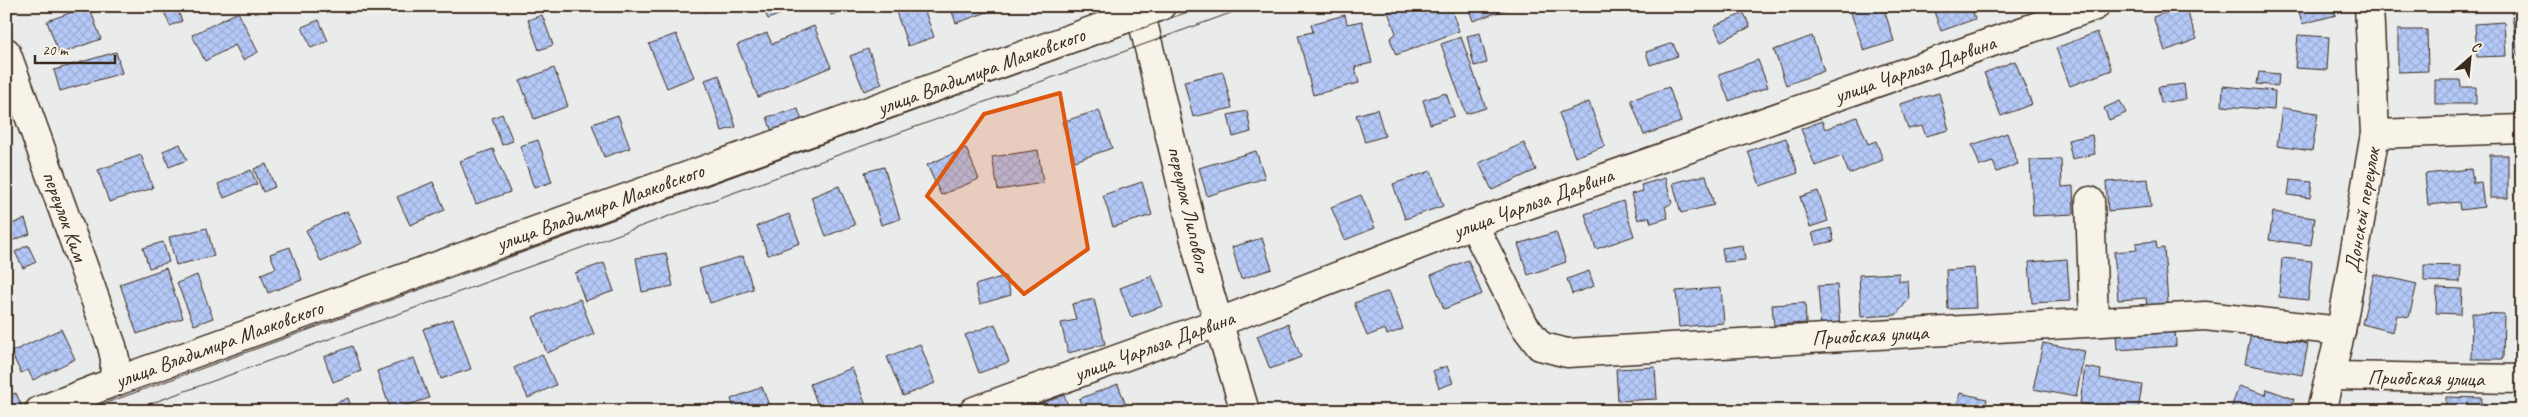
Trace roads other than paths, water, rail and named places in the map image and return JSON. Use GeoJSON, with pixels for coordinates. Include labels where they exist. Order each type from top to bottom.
{"type":"FeatureCollection","features":[{"type":"Feature","properties":{"kind":"lane","name":"улица Чарльза Дарвина"},"geometry":{"type":"LineString","coordinates":[[974,411],[1217,323],[1473,224],[2096,6]]}},
{"type":"Feature","properties":{"kind":"lane","name":"Донской переулок"},"geometry":{"type":"LineString","coordinates":[[2321,411],[2341,331],[2375,134],[2369,6]]}},
{"type":"Feature","properties":{"kind":"lane","name":"переулок Липового"},"geometry":{"type":"LineString","coordinates":[[1148,8],[1200,261],[1217,323],[1245,411]]}},
{"type":"Feature","properties":{"kind":"lane","name":"улица Владимира Маяковского"},"geometry":{"type":"LineString","coordinates":[[39,411],[114,382],[1148,8]]}},
{"type":"Feature","properties":{"kind":"lane","name":"переулок Ким"},"geometry":{"type":"LineString","coordinates":[[6,52],[112,346],[115,359],[114,382]]}},
{"type":"Feature","properties":{"kind":"lane"},"geometry":{"type":"LineString","coordinates":[[2375,134],[2522,129]]}},
{"type":"Feature","properties":{"kind":"lane"},"geometry":{"type":"LineString","coordinates":[[2090,201],[2094,322]]}},
{"type":"Feature","properties":{"kind":"lane","name":"Приобская улица"},"geometry":{"type":"LineString","coordinates":[[1473,224],[1524,325],[1540,346],[1567,353],[2205,316],[2341,331]]}},
{"type":"Feature","properties":{"kind":"lane","name":"Приобская улица"},"geometry":{"type":"LineString","coordinates":[[2330,376],[2522,379]]}},
{"type":"Feature","properties":{"kind":"tram line"},"geometry":{"type":"LineString","coordinates":[[84,411],[1204,6]]}},
{"type":"Feature","properties":{"kind":"tram line"},"geometry":{"type":"LineString","coordinates":[[130,411],[1250,6]]}}]}
